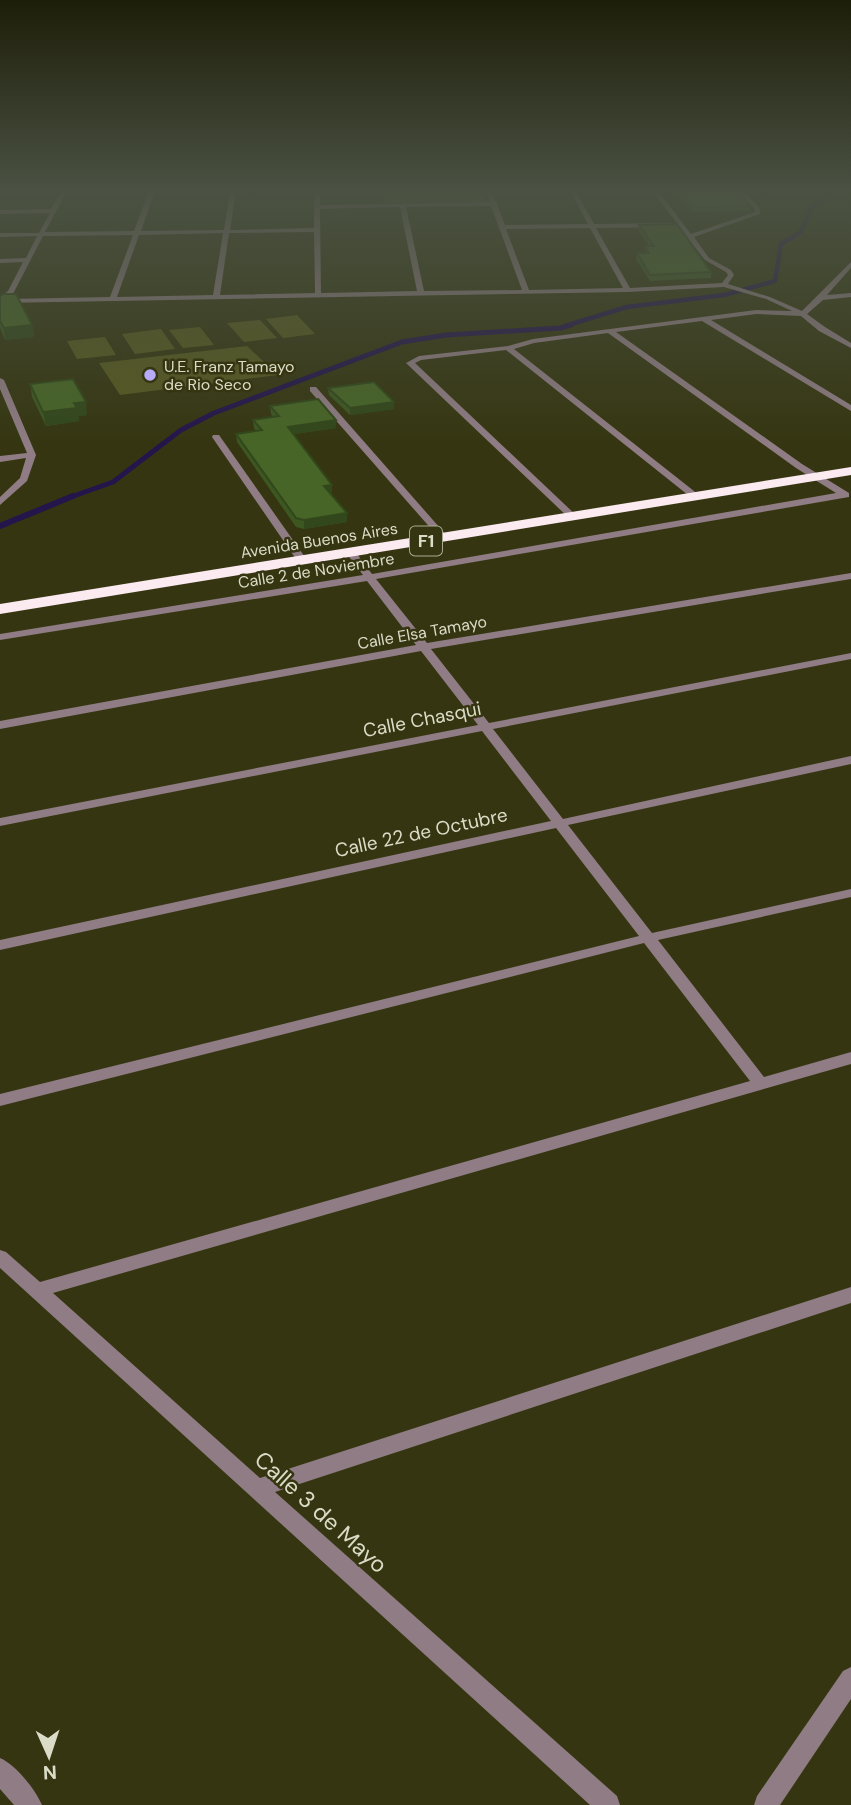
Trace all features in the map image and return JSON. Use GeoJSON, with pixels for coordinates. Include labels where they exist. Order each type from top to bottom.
{"type":"FeatureCollection","features":[{"type":"Feature","properties":{"kind":"highway","name":"Avenida Buenos Aires"},"geometry":{"type":"LineString","coordinates":[[0,609],[851,471]]}},
{"type":"Feature","properties":{"kind":"street"},"geometry":{"type":"LineString","coordinates":[[0,300],[11,292],[20,275]]}},
{"type":"Feature","properties":{"kind":"street"},"geometry":{"type":"LineString","coordinates":[[113,299],[122,275]]}},
{"type":"Feature","properties":{"kind":"street"},"geometry":{"type":"LineString","coordinates":[[216,298],[220,275]]}},
{"type":"Feature","properties":{"kind":"street"},"geometry":{"type":"LineString","coordinates":[[318,275],[318,296]]}},
{"type":"Feature","properties":{"kind":"street"},"geometry":{"type":"LineString","coordinates":[[418,275],[421,293]]}},
{"type":"Feature","properties":{"kind":"street"},"geometry":{"type":"LineString","coordinates":[[520,275],[526,292]]}},
{"type":"Feature","properties":{"kind":"street"},"geometry":{"type":"LineString","coordinates":[[620,275],[628,290]]}},
{"type":"Feature","properties":{"kind":"street"},"geometry":{"type":"LineString","coordinates":[[724,285],[730,275]]}},
{"type":"Feature","properties":{"kind":"street"},"geometry":{"type":"LineString","coordinates":[[573,517],[410,363],[419,358],[508,348],[533,341],[756,312],[803,314],[821,299],[841,275]]}},
{"type":"Feature","properties":{"kind":"street"},"geometry":{"type":"LineString","coordinates":[[0,300],[628,290],[724,285],[768,298],[803,314],[851,346]]}},
{"type":"Feature","properties":{"kind":"street"},"geometry":{"type":"LineString","coordinates":[[0,292],[11,292]]}},
{"type":"Feature","properties":{"kind":"street"},"geometry":{"type":"LineString","coordinates":[[821,299],[851,295]]}},
{"type":"Feature","properties":{"kind":"street"},"geometry":{"type":"LineString","coordinates":[[704,319],[851,409]]}},
{"type":"Feature","properties":{"kind":"street"},"geometry":{"type":"LineString","coordinates":[[609,331],[816,477],[848,496]]}},
{"type":"Feature","properties":{"kind":"street"},"geometry":{"type":"LineString","coordinates":[[508,348],[696,497]]}},
{"type":"Feature","properties":{"kind":"street"},"geometry":{"type":"LineString","coordinates":[[0,380],[32,455],[24,479],[0,502]]}},
{"type":"Feature","properties":{"kind":"street"},"geometry":{"type":"LineString","coordinates":[[313,389],[444,538]]}},
{"type":"Feature","properties":{"kind":"street"},"geometry":{"type":"LineString","coordinates":[[216,437],[302,560]]}},
{"type":"Feature","properties":{"kind":"street"},"geometry":{"type":"LineString","coordinates":[[0,459],[32,455]]}},
{"type":"Feature","properties":{"kind":"street","name":"Calle 2 de Noviembre"},"geometry":{"type":"LineString","coordinates":[[0,637],[848,496]]}},
{"type":"Feature","properties":{"kind":"street"},"geometry":{"type":"LineString","coordinates":[[351,553],[760,1083]]}},
{"type":"Feature","properties":{"kind":"street","name":"Calle Elsa Tamayo"},"geometry":{"type":"LineString","coordinates":[[0,725],[425,648],[851,576]]}},
{"type":"Feature","properties":{"kind":"street","name":"Calle Chasqui"},"geometry":{"type":"LineString","coordinates":[[0,822],[851,656]]}},
{"type":"Feature","properties":{"kind":"street","name":"Calle 22 de Octubre"},"geometry":{"type":"LineString","coordinates":[[0,945],[851,761]]}},
{"type":"Feature","properties":{"kind":"street"},"geometry":{"type":"LineString","coordinates":[[0,1100],[648,938],[851,893]]}},
{"type":"Feature","properties":{"kind":"street"},"geometry":{"type":"LineString","coordinates":[[37,1290],[851,1058]]}},
{"type":"Feature","properties":{"kind":"street","name":"Calle 3 de Mayo"},"geometry":{"type":"LineString","coordinates":[[0,1257],[608,1805]]}},
{"type":"Feature","properties":{"kind":"street"},"geometry":{"type":"LineString","coordinates":[[255,1489],[851,1295]]}},
{"type":"Feature","properties":{"kind":"street"},"geometry":{"type":"LineString","coordinates":[[766,1805],[851,1679]]}},
{"type":"Feature","properties":{"kind":"street"},"geometry":{"type":"LineString","coordinates":[[0,1770],[30,1805]]}},
{"type":"Feature","properties":{"kind":"shaded area"},"geometry":{"type":"Polygon","coordinates":[[[297,315],[315,334],[283,338],[266,319],[297,315]]]}},
{"type":"Feature","properties":{"kind":"shaded area"},"geometry":{"type":"Polygon","coordinates":[[[260,320],[277,338],[244,342],[227,323],[260,320]]]}},
{"type":"Feature","properties":{"kind":"shaded area"},"geometry":{"type":"Polygon","coordinates":[[[200,327],[214,345],[183,348],[169,330],[200,327]]]}},
{"type":"Feature","properties":{"kind":"shaded area"},"geometry":{"type":"Polygon","coordinates":[[[161,329],[175,349],[135,354],[122,334],[161,329]]]}},
{"type":"Feature","properties":{"kind":"shaded area"},"geometry":{"type":"Polygon","coordinates":[[[105,337],[116,355],[77,359],[67,341],[105,337]]]}},
{"type":"Feature","properties":{"kind":"shaded area"},"geometry":{"type":"Polygon","coordinates":[[[247,346],[278,375],[120,395],[99,363],[247,346]]]}},
{"type":"Feature","properties":{"kind":"building"},"geometry":{"type":"Polygon","coordinates":[[[16,294],[32,325],[4,328],[0,321],[0,296],[16,294]]]}},
{"type":"Feature","properties":{"kind":"building"},"geometry":{"type":"Polygon","coordinates":[[[73,379],[86,402],[74,403],[77,408],[43,412],[30,384],[73,379]]]}},
{"type":"Feature","properties":{"kind":"building"},"geometry":{"type":"Polygon","coordinates":[[[374,382],[394,402],[350,408],[328,388],[374,382]]]}},
{"type":"Feature","properties":{"kind":"building"},"geometry":{"type":"Polygon","coordinates":[[[318,399],[336,420],[288,427],[332,485],[324,486],[347,513],[304,520],[296,518],[236,434],[262,430],[253,420],[279,416],[270,406],[318,399]]]}},
{"type":"Feature","properties":{"kind":"waterway"},"geometry":{"type":"LineString","coordinates":[[565,326],[627,307],[724,295],[775,281],[776,275]]}},
{"type":"Feature","properties":{"kind":"waterway"},"geometry":{"type":"LineString","coordinates":[[69,498],[113,482],[181,430],[214,413],[402,342],[446,335],[560,328],[571,325]]}},
{"type":"Feature","properties":{"kind":"waterway"},"geometry":{"type":"LineString","coordinates":[[69,498],[73,496]]}},
{"type":"Feature","properties":{"kind":"waterway"},"geometry":{"type":"LineString","coordinates":[[0,526],[69,498]]}},
{"type":"Feature","properties":{"kind":"place","name":"U.E. Franz Tamayo de Rio Seco"},"geometry":{"type":"Point","coordinates":[150,375]}}]}
